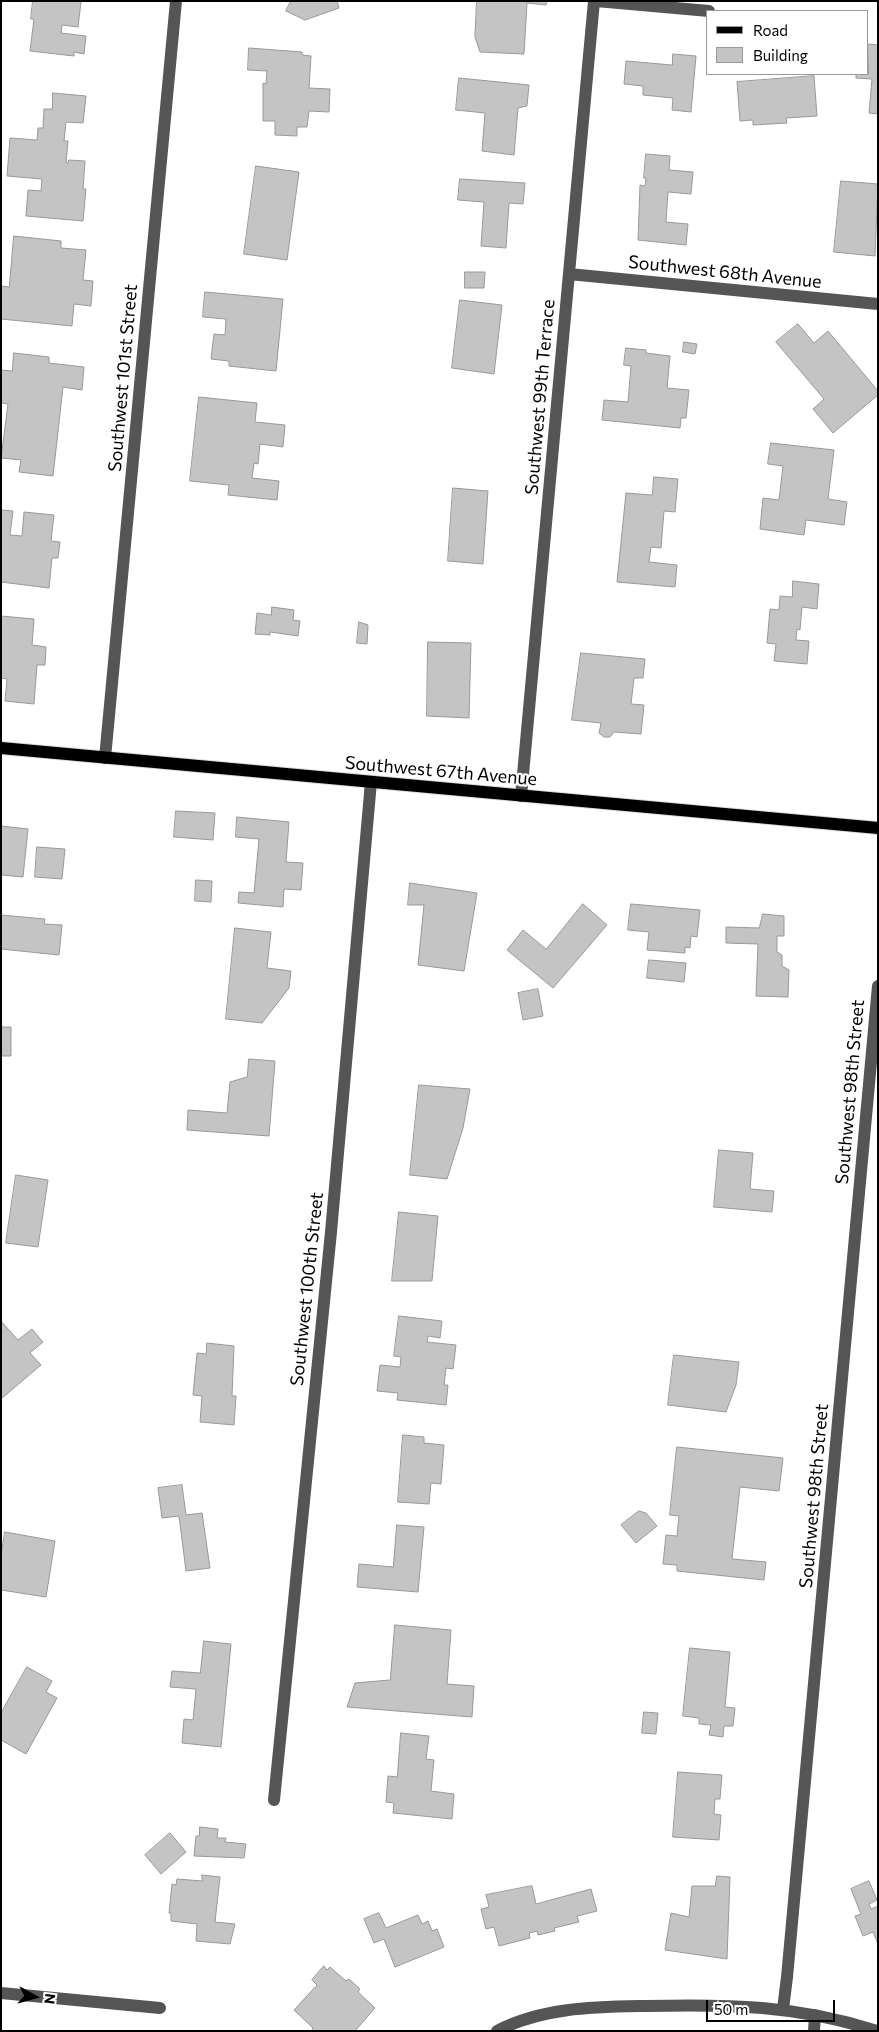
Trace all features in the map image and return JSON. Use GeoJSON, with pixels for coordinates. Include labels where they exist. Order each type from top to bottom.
{"type":"FeatureCollection","features":[{"type":"Feature","properties":{"kind":"main road","name":"Southwest 67th Avenue"},"geometry":{"type":"LineString","coordinates":[[1,748],[878,828]]}},
{"type":"Feature","properties":{"kind":"street","name":"Southwest 101st Street"},"geometry":{"type":"LineString","coordinates":[[105,758],[176,1]]}},
{"type":"Feature","properties":{"kind":"street"},"geometry":{"type":"LineString","coordinates":[[595,1],[706,11]]}},
{"type":"Feature","properties":{"kind":"street","name":"Southwest 99th Terrace"},"geometry":{"type":"LineString","coordinates":[[521,796],[595,1]]}},
{"type":"Feature","properties":{"kind":"street","name":"Southwest 68th Avenue"},"geometry":{"type":"LineString","coordinates":[[569,274],[878,304]]}},
{"type":"Feature","properties":{"kind":"street","name":"Southwest 100th Street"},"geometry":{"type":"LineString","coordinates":[[274,1800],[331,1232],[371,782]]}},
{"type":"Feature","properties":{"kind":"street","name":"Southwest 98th Street"},"geometry":{"type":"LineString","coordinates":[[782,2009],[788,1967],[878,986]]}},
{"type":"Feature","properties":{"kind":"street"},"geometry":{"type":"LineString","coordinates":[[1,1993],[160,2008]]}},
{"type":"Feature","properties":{"kind":"street"},"geometry":{"type":"LineString","coordinates":[[497,2031],[539,2014],[594,2008],[712,2005],[782,2009],[877,2031]]}},
{"type":"Feature","properties":{"kind":"street"},"geometry":{"type":"LineString","coordinates":[[814,2015],[814,2031]]}},
{"type":"Feature","properties":{"kind":"building"},"geometry":{"type":"Polygon","coordinates":[[[33,1],[84,1],[81,2],[78,27],[62,25],[61,33],[86,36],[84,54],[74,52],[74,56],[30,51],[34,19],[31,19],[33,1]]]}},
{"type":"Feature","properties":{"kind":"building"},"geometry":{"type":"Polygon","coordinates":[[[291,1],[337,1],[339,8],[305,20],[286,11],[291,1]]]}},
{"type":"Feature","properties":{"kind":"building"},"geometry":{"type":"Polygon","coordinates":[[[477,1],[547,1],[546,5],[527,3],[524,54],[480,52],[475,37],[477,1]]]}},
{"type":"Feature","properties":{"kind":"building"},"geometry":{"type":"Polygon","coordinates":[[[869,44],[878,45],[878,114],[869,113],[872,79],[856,78],[856,75],[869,75],[869,44]]]}},
{"type":"Feature","properties":{"kind":"building"},"geometry":{"type":"Polygon","coordinates":[[[249,48],[302,52],[302,55],[311,56],[309,88],[330,89],[329,112],[309,111],[307,127],[297,127],[297,136],[275,135],[275,121],[263,121],[263,83],[266,84],[267,71],[248,70],[249,48]]]}},
{"type":"Feature","properties":{"kind":"building"},"geometry":{"type":"Polygon","coordinates":[[[673,54],[696,56],[691,112],[672,110],[673,98],[643,95],[643,86],[624,84],[626,61],[672,65],[673,54]]]}},
{"type":"Feature","properties":{"kind":"building"},"geometry":{"type":"Polygon","coordinates":[[[814,76],[817,116],[786,118],[787,123],[753,125],[753,120],[740,121],[737,82],[814,76]]]}},
{"type":"Feature","properties":{"kind":"building"},"geometry":{"type":"Polygon","coordinates":[[[459,78],[529,85],[527,106],[518,108],[514,155],[482,151],[485,113],[456,110],[459,78]]]}},
{"type":"Feature","properties":{"kind":"building"},"geometry":{"type":"Polygon","coordinates":[[[53,93],[86,96],[83,123],[66,122],[64,141],[68,141],[66,163],[69,160],[85,161],[83,189],[86,189],[83,221],[26,216],[28,190],[41,191],[42,179],[7,176],[10,138],[37,140],[38,128],[43,128],[44,109],[52,109],[53,93]]]}},
{"type":"Feature","properties":{"kind":"building"},"geometry":{"type":"Polygon","coordinates":[[[646,154],[670,156],[669,170],[693,172],[691,194],[668,192],[666,222],[688,224],[686,245],[638,240],[640,185],[645,186],[646,154]]]}},
{"type":"Feature","properties":{"kind":"building"},"geometry":{"type":"Polygon","coordinates":[[[256,166],[299,172],[287,260],[244,254],[256,166]]]}},
{"type":"Feature","properties":{"kind":"building"},"geometry":{"type":"Polygon","coordinates":[[[460,179],[525,183],[523,204],[509,203],[506,248],[481,246],[484,202],[458,200],[460,179]]]}},
{"type":"Feature","properties":{"kind":"building"},"geometry":{"type":"Polygon","coordinates":[[[841,181],[878,184],[875,256],[834,252],[841,181]]]}},
{"type":"Feature","properties":{"kind":"building"},"geometry":{"type":"Polygon","coordinates":[[[14,236],[61,241],[61,248],[86,250],[83,280],[93,281],[91,306],[74,304],[72,326],[1,319],[1,286],[9,287],[14,236]]]}},
{"type":"Feature","properties":{"kind":"building"},"geometry":{"type":"Polygon","coordinates":[[[465,272],[485,272],[484,288],[465,288],[465,272]]]}},
{"type":"Feature","properties":{"kind":"building"},"geometry":{"type":"Polygon","coordinates":[[[205,292],[283,299],[276,371],[229,366],[229,361],[211,359],[214,334],[225,335],[226,319],[203,317],[205,292]]]}},
{"type":"Feature","properties":{"kind":"building"},"geometry":{"type":"Polygon","coordinates":[[[460,300],[502,305],[494,374],[452,368],[460,300]]]}},
{"type":"Feature","properties":{"kind":"building"},"geometry":{"type":"Polygon","coordinates":[[[798,324],[814,343],[828,331],[878,391],[878,395],[833,433],[813,409],[824,399],[776,342],[798,324]]]}},
{"type":"Feature","properties":{"kind":"building"},"geometry":{"type":"Polygon","coordinates":[[[684,342],[697,344],[695,354],[683,352],[684,342]]]}},
{"type":"Feature","properties":{"kind":"building"},"geometry":{"type":"Polygon","coordinates":[[[626,348],[646,350],[646,353],[670,356],[667,388],[689,390],[686,418],[681,418],[680,428],[602,420],[604,400],[628,402],[631,366],[624,365],[626,348]]]}},
{"type":"Feature","properties":{"kind":"building"},"geometry":{"type":"Polygon","coordinates":[[[14,353],[49,357],[49,363],[84,367],[82,390],[63,387],[53,476],[19,472],[21,460],[1,458],[8,404],[1,403],[1,370],[12,371],[14,353]]]}},
{"type":"Feature","properties":{"kind":"building"},"geometry":{"type":"Polygon","coordinates":[[[199,397],[257,403],[255,422],[285,425],[283,447],[260,444],[258,464],[254,463],[252,478],[279,481],[277,500],[228,495],[229,485],[190,481],[199,397]]]}},
{"type":"Feature","properties":{"kind":"building"},"geometry":{"type":"Polygon","coordinates":[[[771,443],[834,450],[828,499],[847,502],[844,525],[806,520],[804,535],[760,529],[763,498],[779,500],[783,466],[768,464],[771,443]]]}},
{"type":"Feature","properties":{"kind":"building"},"geometry":{"type":"Polygon","coordinates":[[[654,477],[678,479],[675,512],[664,511],[661,548],[651,547],[649,562],[677,565],[675,587],[617,582],[626,493],[652,495],[654,477]]]}},
{"type":"Feature","properties":{"kind":"building"},"geometry":{"type":"Polygon","coordinates":[[[453,488],[488,491],[483,564],[448,561],[453,488]]]}},
{"type":"Feature","properties":{"kind":"building"},"geometry":{"type":"Polygon","coordinates":[[[1,510],[13,511],[10,535],[22,536],[24,512],[54,515],[51,541],[60,542],[58,558],[52,558],[49,588],[1,582],[1,510]]]}},
{"type":"Feature","properties":{"kind":"building"},"geometry":{"type":"Polygon","coordinates":[[[793,581],[819,584],[817,609],[802,607],[800,630],[797,629],[796,640],[809,641],[807,664],[774,661],[776,644],[767,643],[770,609],[779,610],[780,596],[792,597],[793,581]]]}},
{"type":"Feature","properties":{"kind":"building"},"geometry":{"type":"Polygon","coordinates":[[[272,607],[294,610],[293,620],[300,621],[298,636],[270,632],[270,635],[255,634],[257,613],[271,615],[272,607]]]}},
{"type":"Feature","properties":{"kind":"building"},"geometry":{"type":"Polygon","coordinates":[[[1,616],[34,619],[32,645],[46,647],[45,665],[37,665],[34,704],[5,701],[7,679],[1,678],[1,616]]]}},
{"type":"Feature","properties":{"kind":"building"},"geometry":{"type":"Polygon","coordinates":[[[359,622],[368,625],[367,644],[357,643],[359,622]]]}},
{"type":"Feature","properties":{"kind":"building"},"geometry":{"type":"Polygon","coordinates":[[[428,642],[471,643],[469,718],[427,716],[428,642]]]}},
{"type":"Feature","properties":{"kind":"building"},"geometry":{"type":"Polygon","coordinates":[[[581,653],[645,659],[643,678],[634,678],[631,704],[644,705],[641,734],[614,732],[610,737],[604,737],[599,733],[601,723],[572,720],[581,653]]]}},
{"type":"Feature","properties":{"kind":"building"},"geometry":{"type":"Polygon","coordinates":[[[176,811],[215,813],[213,840],[174,837],[176,811]]]}},
{"type":"Feature","properties":{"kind":"building"},"geometry":{"type":"Polygon","coordinates":[[[237,817],[289,822],[286,862],[303,863],[301,890],[284,889],[283,907],[238,903],[239,892],[254,893],[259,839],[236,837],[237,817]]]}},
{"type":"Feature","properties":{"kind":"building"},"geometry":{"type":"Polygon","coordinates":[[[1,826],[28,829],[23,877],[1,875],[1,826]]]}},
{"type":"Feature","properties":{"kind":"building"},"geometry":{"type":"Polygon","coordinates":[[[37,847],[65,849],[62,879],[35,877],[37,847]]]}},
{"type":"Feature","properties":{"kind":"building"},"geometry":{"type":"Polygon","coordinates":[[[196,880],[212,881],[211,902],[195,901],[196,880]]]}},
{"type":"Feature","properties":{"kind":"building"},"geometry":{"type":"Polygon","coordinates":[[[410,883],[477,893],[464,971],[418,965],[424,905],[408,905],[410,883]]]}},
{"type":"Feature","properties":{"kind":"building"},"geometry":{"type":"Polygon","coordinates":[[[583,904],[607,925],[553,988],[507,950],[523,930],[546,949],[583,904]]]}},
{"type":"Feature","properties":{"kind":"building"},"geometry":{"type":"Polygon","coordinates":[[[631,904],[700,910],[697,937],[691,936],[690,948],[685,947],[685,953],[647,950],[649,932],[628,930],[631,904]]]}},
{"type":"Feature","properties":{"kind":"building"},"geometry":{"type":"Polygon","coordinates":[[[763,914],[784,916],[784,936],[777,936],[777,952],[782,955],[782,966],[789,970],[788,997],[756,996],[758,944],[726,943],[726,927],[759,928],[763,914]]]}},
{"type":"Feature","properties":{"kind":"building"},"geometry":{"type":"Polygon","coordinates":[[[1,915],[45,919],[44,924],[62,925],[59,955],[1,949],[1,915]]]}},
{"type":"Feature","properties":{"kind":"building"},"geometry":{"type":"Polygon","coordinates":[[[235,928],[271,932],[267,968],[291,971],[289,988],[262,1023],[226,1019],[235,928]]]}},
{"type":"Feature","properties":{"kind":"building"},"geometry":{"type":"Polygon","coordinates":[[[649,960],[686,963],[684,982],[647,978],[649,960]]]}},
{"type":"Feature","properties":{"kind":"building"},"geometry":{"type":"Polygon","coordinates":[[[538,989],[543,1016],[523,1020],[518,993],[538,989]]]}},
{"type":"Feature","properties":{"kind":"building"},"geometry":{"type":"Polygon","coordinates":[[[1,1027],[11,1027],[11,1056],[1,1056],[1,1027]]]}},
{"type":"Feature","properties":{"kind":"building"},"geometry":{"type":"Polygon","coordinates":[[[249,1059],[275,1061],[269,1136],[187,1130],[188,1110],[227,1113],[230,1082],[247,1077],[249,1059]]]}},
{"type":"Feature","properties":{"kind":"building"},"geometry":{"type":"Polygon","coordinates":[[[419,1085],[470,1089],[463,1128],[447,1179],[410,1175],[419,1085]]]}},
{"type":"Feature","properties":{"kind":"building"},"geometry":{"type":"Polygon","coordinates":[[[719,1150],[753,1153],[750,1189],[774,1191],[772,1212],[714,1207],[719,1150]]]}},
{"type":"Feature","properties":{"kind":"building"},"geometry":{"type":"Polygon","coordinates":[[[16,1175],[48,1180],[38,1247],[6,1243],[16,1175]]]}},
{"type":"Feature","properties":{"kind":"building"},"geometry":{"type":"Polygon","coordinates":[[[399,1212],[438,1216],[432,1281],[392,1281],[399,1212]]]}},
{"type":"Feature","properties":{"kind":"building"},"geometry":{"type":"Polygon","coordinates":[[[399,1316],[442,1321],[440,1338],[428,1336],[427,1342],[456,1345],[453,1369],[446,1368],[444,1385],[448,1385],[446,1405],[397,1400],[398,1393],[377,1391],[380,1365],[400,1367],[401,1357],[394,1356],[399,1316]]]}},
{"type":"Feature","properties":{"kind":"building"},"geometry":{"type":"Polygon","coordinates":[[[1,1321],[18,1340],[32,1329],[43,1342],[30,1353],[41,1365],[1,1399],[1,1321]]]}},
{"type":"Feature","properties":{"kind":"building"},"geometry":{"type":"Polygon","coordinates":[[[207,1343],[234,1346],[232,1396],[236,1396],[234,1425],[200,1422],[202,1396],[193,1395],[197,1353],[206,1354],[207,1343]]]}},
{"type":"Feature","properties":{"kind":"building"},"geometry":{"type":"Polygon","coordinates":[[[674,1355],[739,1362],[736,1385],[726,1412],[668,1405],[674,1355]]]}},
{"type":"Feature","properties":{"kind":"building"},"geometry":{"type":"Polygon","coordinates":[[[403,1435],[424,1437],[424,1443],[444,1445],[441,1484],[431,1483],[429,1504],[398,1502],[403,1435]]]}},
{"type":"Feature","properties":{"kind":"building"},"geometry":{"type":"Polygon","coordinates":[[[677,1447],[783,1458],[779,1491],[740,1487],[732,1559],[766,1562],[764,1580],[677,1571],[677,1565],[663,1564],[666,1535],[677,1536],[679,1516],[670,1515],[677,1447]]]}},
{"type":"Feature","properties":{"kind":"building"},"geometry":{"type":"Polygon","coordinates":[[[182,1485],[186,1515],[202,1513],[210,1568],[186,1571],[179,1516],[162,1518],[158,1488],[182,1485]]]}},
{"type":"Feature","properties":{"kind":"building"},"geometry":{"type":"Polygon","coordinates":[[[639,1511],[646,1513],[657,1526],[636,1543],[621,1525],[639,1511]]]}},
{"type":"Feature","properties":{"kind":"building"},"geometry":{"type":"Polygon","coordinates":[[[397,1525],[424,1527],[418,1592],[357,1587],[359,1564],[393,1567],[397,1525]]]}},
{"type":"Feature","properties":{"kind":"building"},"geometry":{"type":"Polygon","coordinates":[[[5,1532],[55,1541],[46,1597],[1,1590],[1,1556],[5,1532]]]}},
{"type":"Feature","properties":{"kind":"building"},"geometry":{"type":"Polygon","coordinates":[[[395,1625],[451,1630],[447,1684],[474,1686],[472,1717],[347,1707],[355,1683],[390,1680],[395,1625]]]}},
{"type":"Feature","properties":{"kind":"building"},"geometry":{"type":"Polygon","coordinates":[[[204,1641],[231,1644],[221,1747],[182,1743],[184,1719],[193,1720],[196,1689],[170,1687],[172,1671],[200,1673],[204,1641]]]}},
{"type":"Feature","properties":{"kind":"building"},"geometry":{"type":"Polygon","coordinates":[[[690,1648],[730,1652],[725,1707],[735,1708],[733,1726],[724,1726],[723,1737],[709,1735],[711,1725],[699,1724],[699,1718],[683,1716],[690,1648]]]}},
{"type":"Feature","properties":{"kind":"building"},"geometry":{"type":"Polygon","coordinates":[[[27,1667],[52,1681],[46,1692],[57,1698],[26,1754],[1,1740],[1,1713],[27,1667]]]}},
{"type":"Feature","properties":{"kind":"building"},"geometry":{"type":"Polygon","coordinates":[[[644,1712],[658,1713],[656,1734],[642,1733],[644,1712]]]}},
{"type":"Feature","properties":{"kind":"building"},"geometry":{"type":"Polygon","coordinates":[[[401,1733],[429,1736],[426,1759],[434,1760],[431,1791],[454,1794],[452,1819],[393,1813],[394,1803],[386,1802],[388,1776],[397,1777],[401,1733]]]}},
{"type":"Feature","properties":{"kind":"building"},"geometry":{"type":"Polygon","coordinates":[[[678,1772],[722,1775],[720,1799],[715,1799],[714,1814],[721,1815],[719,1840],[673,1837],[678,1772]]]}},
{"type":"Feature","properties":{"kind":"building"},"geometry":{"type":"Polygon","coordinates":[[[200,1827],[218,1829],[217,1838],[226,1838],[225,1842],[246,1844],[244,1858],[194,1856],[196,1836],[199,1836],[200,1827]]]}},
{"type":"Feature","properties":{"kind":"building"},"geometry":{"type":"Polygon","coordinates":[[[170,1833],[186,1852],[161,1874],[145,1855],[170,1833]]]}},
{"type":"Feature","properties":{"kind":"building"},"geometry":{"type":"Polygon","coordinates":[[[202,1875],[220,1877],[215,1922],[235,1924],[230,1944],[196,1941],[197,1924],[171,1921],[171,1913],[169,1913],[172,1884],[176,1885],[177,1879],[202,1881],[202,1875]]]}},
{"type":"Feature","properties":{"kind":"building"},"geometry":{"type":"Polygon","coordinates":[[[717,1876],[730,1877],[727,1959],[665,1950],[671,1913],[689,1917],[692,1886],[715,1886],[717,1876]]]}},
{"type":"Feature","properties":{"kind":"building"},"geometry":{"type":"Polygon","coordinates":[[[869,1881],[877,1900],[869,1904],[871,1909],[878,1906],[878,1944],[873,1932],[863,1936],[855,1916],[861,1914],[851,1889],[869,1881]]]}},
{"type":"Feature","properties":{"kind":"building"},"geometry":{"type":"Polygon","coordinates":[[[532,1886],[536,1904],[591,1889],[597,1911],[577,1916],[579,1922],[554,1928],[555,1931],[538,1935],[537,1931],[529,1933],[530,1938],[499,1946],[494,1927],[486,1929],[481,1909],[489,1907],[486,1895],[532,1886]]]}},
{"type":"Feature","properties":{"kind":"building"},"geometry":{"type":"Polygon","coordinates":[[[379,1913],[386,1928],[418,1915],[422,1924],[428,1921],[432,1931],[437,1929],[444,1947],[395,1967],[384,1939],[374,1943],[364,1919],[379,1913]]]}},
{"type":"Feature","properties":{"kind":"building"},"geometry":{"type":"Polygon","coordinates":[[[324,1966],[327,1970],[330,1967],[346,1981],[349,1979],[360,1989],[358,1992],[375,2008],[355,2031],[311,2031],[313,2028],[294,2010],[317,1985],[312,1980],[324,1966]]]}}]}
